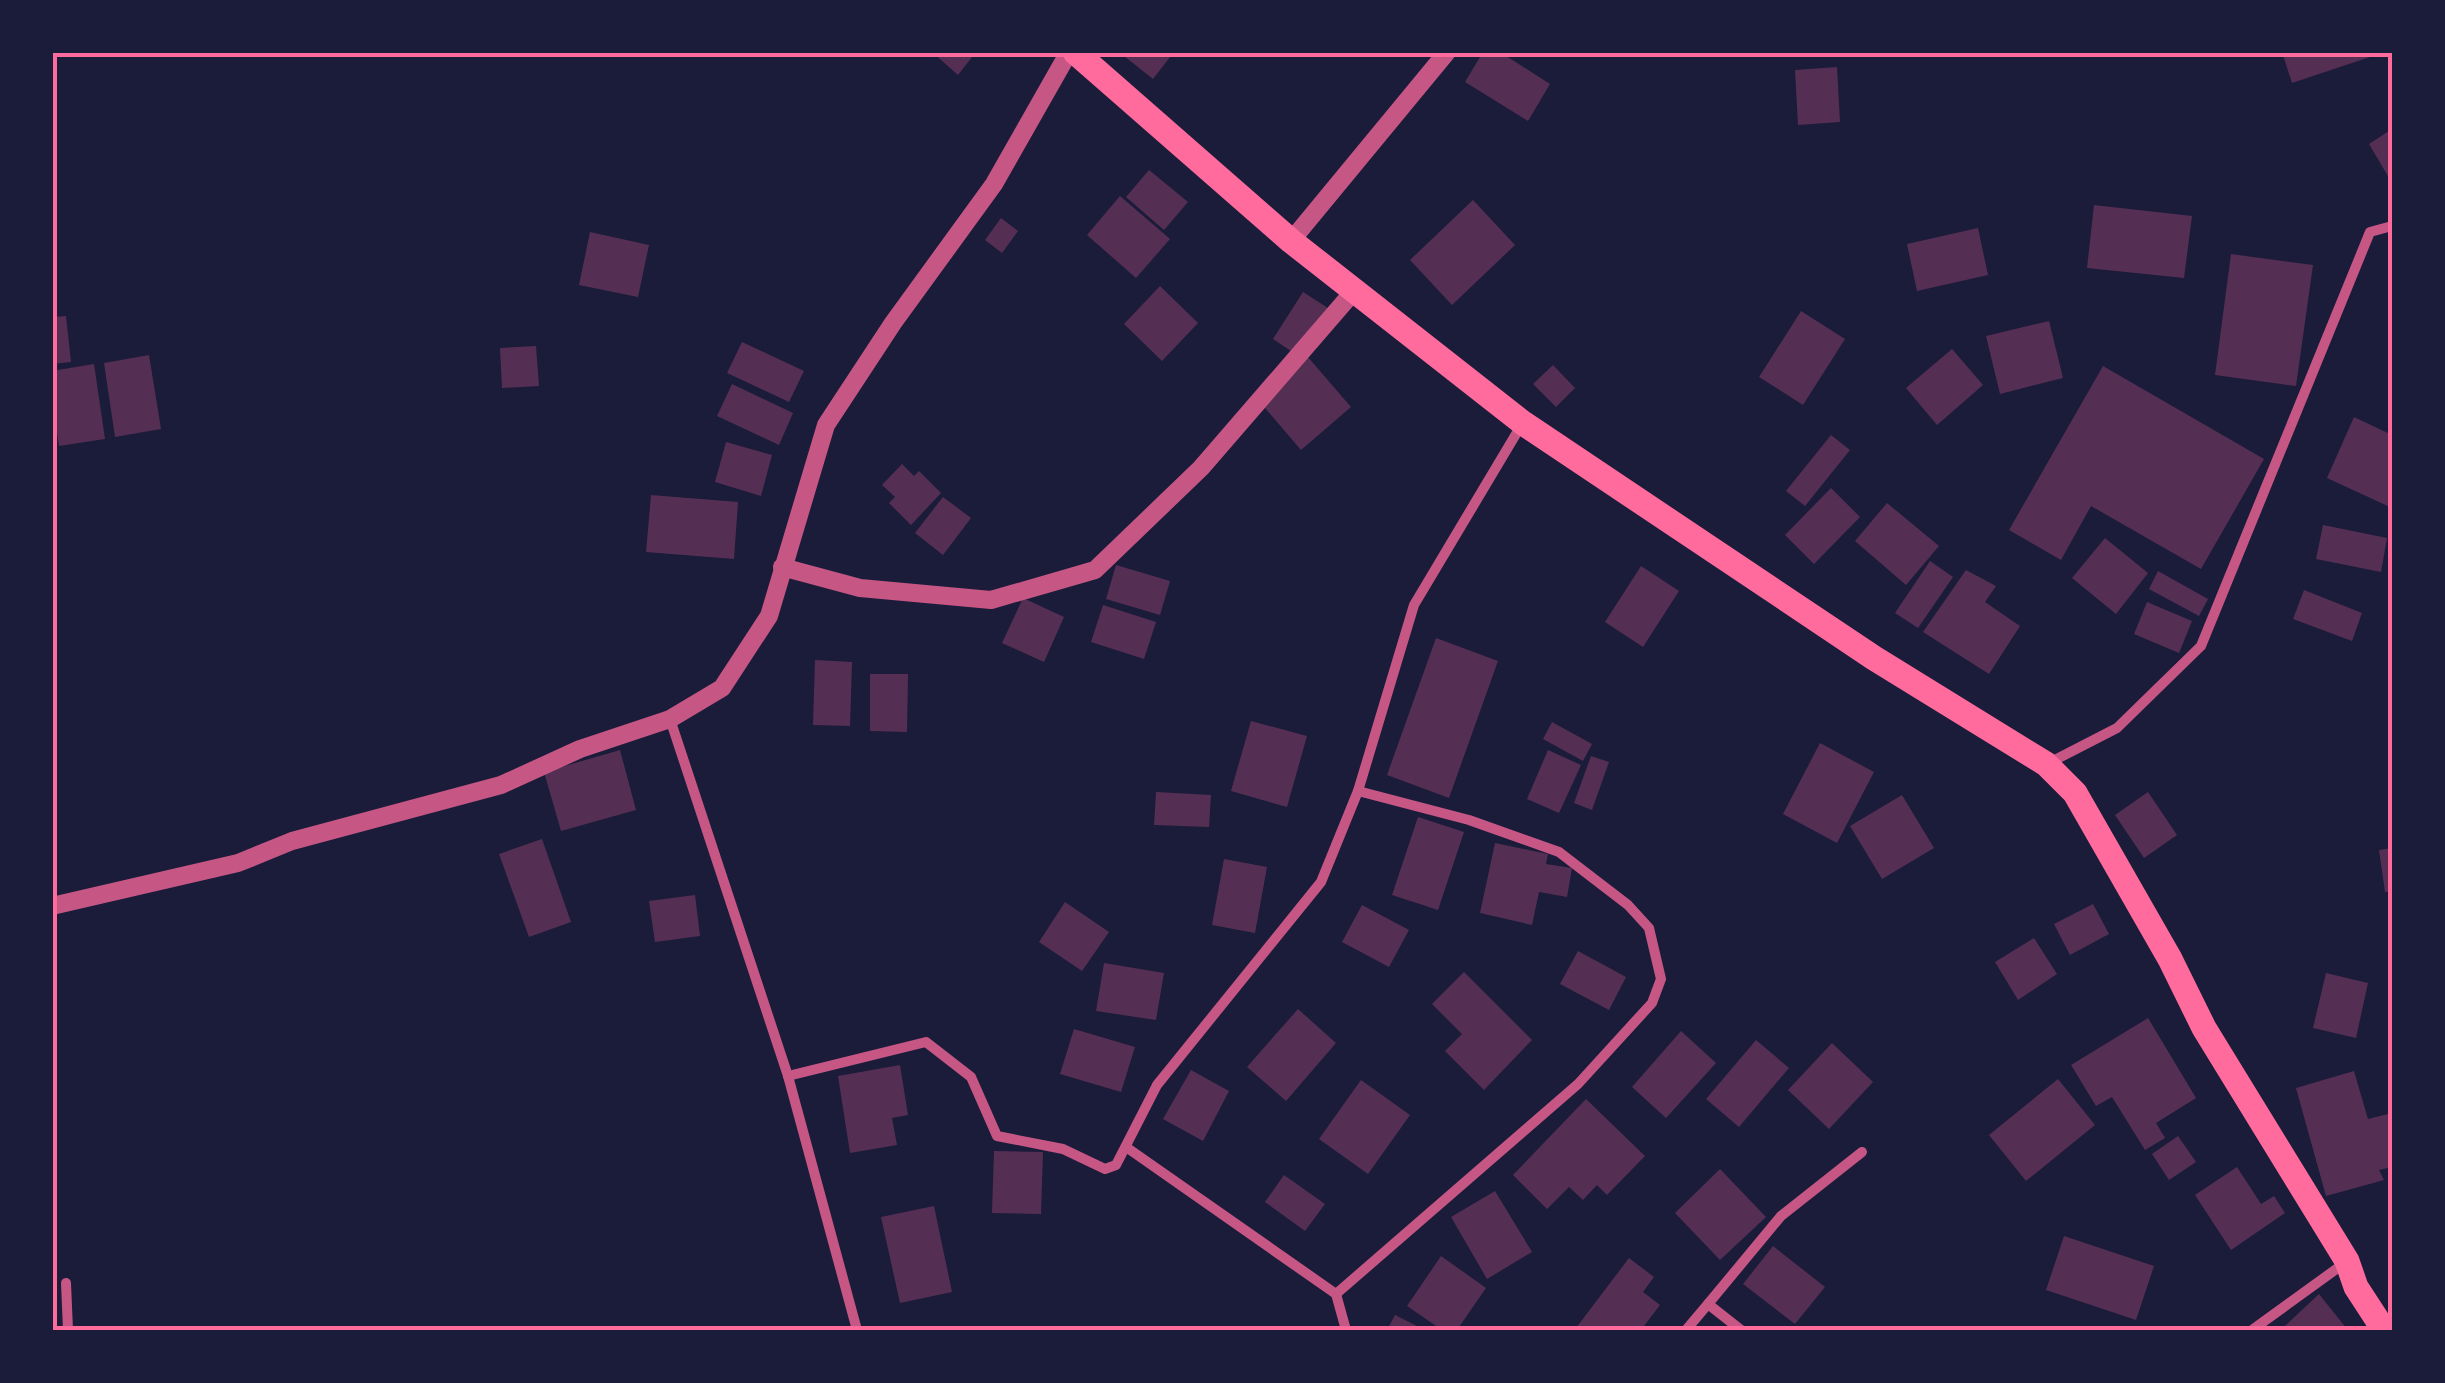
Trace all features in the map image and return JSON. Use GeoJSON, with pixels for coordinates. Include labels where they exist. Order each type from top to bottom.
{"type":"FeatureCollection","features":[{"type":"Feature","properties":{"kind":"main road"},"geometry":{"type":"LineString","coordinates":[[1072,52],[1291,241],[1522,423],[1874,658],[2046,764],[2075,793],[2170,959],[2204,1028],[2347,1261],[2356,1287],[2384,1330]]}},
{"type":"Feature","properties":{"kind":"street"},"geometry":{"type":"LineString","coordinates":[[52,906],[238,862],[292,842],[501,785],[580,749],[670,720],[722,688],[769,616],[826,426],[893,323],[994,184],[1072,52]]}},
{"type":"Feature","properties":{"kind":"street"},"geometry":{"type":"LineString","coordinates":[[1291,241],[1447,52]]}},
{"type":"Feature","properties":{"kind":"street"},"geometry":{"type":"LineString","coordinates":[[2046,764],[2118,728],[2202,646],[2370,232],[2392,226]]}},
{"type":"Feature","properties":{"kind":"street"},"geometry":{"type":"LineString","coordinates":[[782,567],[860,588],[991,600],[1095,570],[1201,468],[1354,291]]}},
{"type":"Feature","properties":{"kind":"street"},"geometry":{"type":"LineString","coordinates":[[788,1076],[926,1042],[971,1077],[997,1136],[1063,1150],[1105,1169],[1116,1165],[1157,1085],[1320,882],[1358,790],[1414,604],[1522,423]]}},
{"type":"Feature","properties":{"kind":"street"},"geometry":{"type":"LineString","coordinates":[[670,720],[788,1076],[857,1330]]}},
{"type":"Feature","properties":{"kind":"street"},"geometry":{"type":"LineString","coordinates":[[1336,1294],[1578,1084],[1652,1003],[1660,979],[1649,928],[1628,904],[1559,852],[1469,820],[1358,790]]}},
{"type":"Feature","properties":{"kind":"street"},"geometry":{"type":"LineString","coordinates":[[1126,1147],[1336,1294],[1346,1330]]}},
{"type":"Feature","properties":{"kind":"street"},"geometry":{"type":"LineString","coordinates":[[1686,1330],[1781,1216],[1862,1152]]}},
{"type":"Feature","properties":{"kind":"street"},"geometry":{"type":"LineString","coordinates":[[2252,1330],[2347,1261]]}},
{"type":"Feature","properties":{"kind":"street"},"geometry":{"type":"LineString","coordinates":[[66,1284],[68,1330]]}},
{"type":"Feature","properties":{"kind":"street"},"geometry":{"type":"LineString","coordinates":[[1708,1304],[1740,1330]]}},
{"type":"Feature","properties":{"kind":"building"},"geometry":{"type":"Polygon","coordinates":[[[932,52],[976,52],[958,75],[932,52]]]}},
{"type":"Feature","properties":{"kind":"building"},"geometry":{"type":"Polygon","coordinates":[[[1119,52],[1174,52],[1153,79],[1119,52]]]}},
{"type":"Feature","properties":{"kind":"building"},"geometry":{"type":"Polygon","coordinates":[[[1483,52],[1500,52],[1550,84],[1528,121],[1465,82],[1483,52]]]}},
{"type":"Feature","properties":{"kind":"building"},"geometry":{"type":"Polygon","coordinates":[[[2282,52],[2382,52],[2382,53],[2292,83],[2282,52]]]}},
{"type":"Feature","properties":{"kind":"building"},"geometry":{"type":"Polygon","coordinates":[[[1837,67],[1840,122],[1798,125],[1795,70],[1837,67]]]}},
{"type":"Feature","properties":{"kind":"building"},"geometry":{"type":"Polygon","coordinates":[[[2392,129],[2392,183],[2369,144],[2392,129]]]}},
{"type":"Feature","properties":{"kind":"building"},"geometry":{"type":"Polygon","coordinates":[[[1149,170],[1188,202],[1164,230],[1126,197],[1149,170]]]}},
{"type":"Feature","properties":{"kind":"building"},"geometry":{"type":"Polygon","coordinates":[[[1120,196],[1170,239],[1136,278],[1087,235],[1120,196]]]}},
{"type":"Feature","properties":{"kind":"building"},"geometry":{"type":"Polygon","coordinates":[[[1473,200],[1515,245],[1452,305],[1410,260],[1473,200]]]}},
{"type":"Feature","properties":{"kind":"building"},"geometry":{"type":"Polygon","coordinates":[[[2094,205],[2192,216],[2184,278],[2087,268],[2094,205]]]}},
{"type":"Feature","properties":{"kind":"building"},"geometry":{"type":"Polygon","coordinates":[[[1001,218],[1018,231],[1002,253],[985,240],[1001,218]]]}},
{"type":"Feature","properties":{"kind":"building"},"geometry":{"type":"Polygon","coordinates":[[[1978,228],[1988,275],[1917,291],[1907,244],[1978,228]]]}},
{"type":"Feature","properties":{"kind":"building"},"geometry":{"type":"Polygon","coordinates":[[[590,232],[649,245],[638,297],[579,285],[590,232]]]}},
{"type":"Feature","properties":{"kind":"building"},"geometry":{"type":"Polygon","coordinates":[[[2231,254],[2313,265],[2296,386],[2215,375],[2231,254]]]}},
{"type":"Feature","properties":{"kind":"building"},"geometry":{"type":"Polygon","coordinates":[[[1160,286],[1198,323],[1162,361],[1124,324],[1160,286]]]}},
{"type":"Feature","properties":{"kind":"building"},"geometry":{"type":"Polygon","coordinates":[[[1303,292],[1331,310],[1300,357],[1273,339],[1303,292]]]}},
{"type":"Feature","properties":{"kind":"building"},"geometry":{"type":"Polygon","coordinates":[[[1801,311],[1845,339],[1803,405],[1759,377],[1801,311]]]}},
{"type":"Feature","properties":{"kind":"building"},"geometry":{"type":"Polygon","coordinates":[[[66,316],[71,362],[52,364],[52,317],[66,316]]]}},
{"type":"Feature","properties":{"kind":"building"},"geometry":{"type":"Polygon","coordinates":[[[2049,321],[2063,378],[2000,394],[1986,336],[2049,321]]]}},
{"type":"Feature","properties":{"kind":"building"},"geometry":{"type":"Polygon","coordinates":[[[742,342],[804,371],[789,402],[727,373],[742,342]]]}},
{"type":"Feature","properties":{"kind":"building"},"geometry":{"type":"Polygon","coordinates":[[[536,346],[539,386],[502,388],[500,348],[536,346]]]}},
{"type":"Feature","properties":{"kind":"building"},"geometry":{"type":"Polygon","coordinates":[[[1952,349],[1983,385],[1937,425],[1906,388],[1952,349]]]}},
{"type":"Feature","properties":{"kind":"building"},"geometry":{"type":"Polygon","coordinates":[[[149,355],[161,429],[115,437],[104,363],[149,355]]]}},
{"type":"Feature","properties":{"kind":"building"},"geometry":{"type":"Polygon","coordinates":[[[1307,356],[1351,407],[1301,450],[1259,401],[1307,356]]]}},
{"type":"Feature","properties":{"kind":"building"},"geometry":{"type":"Polygon","coordinates":[[[94,364],[105,439],[59,446],[52,371],[94,364]]]}},
{"type":"Feature","properties":{"kind":"building"},"geometry":{"type":"Polygon","coordinates":[[[1553,365],[1575,388],[1556,407],[1533,384],[1553,365]]]}},
{"type":"Feature","properties":{"kind":"building"},"geometry":{"type":"Polygon","coordinates":[[[2103,366],[2264,459],[2201,569],[2091,506],[2061,560],[2009,530],[2103,366]]]}},
{"type":"Feature","properties":{"kind":"building"},"geometry":{"type":"Polygon","coordinates":[[[732,384],[793,413],[779,445],[717,416],[732,384]]]}},
{"type":"Feature","properties":{"kind":"building"},"geometry":{"type":"Polygon","coordinates":[[[2354,417],[2392,435],[2392,508],[2327,478],[2354,417]]]}},
{"type":"Feature","properties":{"kind":"building"},"geometry":{"type":"Polygon","coordinates":[[[1831,435],[1850,450],[1805,506],[1786,491],[1831,435]]]}},
{"type":"Feature","properties":{"kind":"building"},"geometry":{"type":"Polygon","coordinates":[[[726,442],[772,455],[761,496],[715,482],[726,442]]]}},
{"type":"Feature","properties":{"kind":"building"},"geometry":{"type":"Polygon","coordinates":[[[902,464],[914,476],[919,471],[941,493],[911,525],[889,503],[895,497],[882,485],[902,464]]]}},
{"type":"Feature","properties":{"kind":"building"},"geometry":{"type":"Polygon","coordinates":[[[1831,488],[1860,517],[1814,564],[1785,535],[1831,488]]]}},
{"type":"Feature","properties":{"kind":"building"},"geometry":{"type":"Polygon","coordinates":[[[651,495],[738,502],[734,559],[646,552],[651,495]]]}},
{"type":"Feature","properties":{"kind":"building"},"geometry":{"type":"Polygon","coordinates":[[[943,497],[971,518],[943,555],[915,533],[943,497]]]}},
{"type":"Feature","properties":{"kind":"building"},"geometry":{"type":"Polygon","coordinates":[[[1887,503],[1939,546],[1906,585],[1855,541],[1887,503]]]}},
{"type":"Feature","properties":{"kind":"building"},"geometry":{"type":"Polygon","coordinates":[[[2323,525],[2387,538],[2381,572],[2316,559],[2323,525]]]}},
{"type":"Feature","properties":{"kind":"building"},"geometry":{"type":"Polygon","coordinates":[[[2105,538],[2148,573],[2116,614],[2072,578],[2105,538]]]}},
{"type":"Feature","properties":{"kind":"building"},"geometry":{"type":"Polygon","coordinates":[[[1930,561],[1953,577],[1918,628],[1895,613],[1930,561]]]}},
{"type":"Feature","properties":{"kind":"building"},"geometry":{"type":"Polygon","coordinates":[[[1116,565],[1170,581],[1160,615],[1106,599],[1116,565]]]}},
{"type":"Feature","properties":{"kind":"building"},"geometry":{"type":"Polygon","coordinates":[[[1641,566],[1679,591],[1643,647],[1605,622],[1641,566]]]}},
{"type":"Feature","properties":{"kind":"building"},"geometry":{"type":"Polygon","coordinates":[[[1966,570],[1996,586],[1985,602],[2020,626],[1989,674],[1923,632],[1966,570]]]}},
{"type":"Feature","properties":{"kind":"building"},"geometry":{"type":"Polygon","coordinates":[[[2158,571],[2208,599],[2199,616],[2149,589],[2158,571]]]}},
{"type":"Feature","properties":{"kind":"building"},"geometry":{"type":"Polygon","coordinates":[[[2304,590],[2362,613],[2352,641],[2293,619],[2304,590]]]}},
{"type":"Feature","properties":{"kind":"building"},"geometry":{"type":"Polygon","coordinates":[[[1023,598],[1064,617],[1044,662],[1002,643],[1023,598]]]}},
{"type":"Feature","properties":{"kind":"building"},"geometry":{"type":"Polygon","coordinates":[[[2147,602],[2192,621],[2179,653],[2134,634],[2147,602]]]}},
{"type":"Feature","properties":{"kind":"building"},"geometry":{"type":"Polygon","coordinates":[[[1103,605],[1156,622],[1144,659],[1091,642],[1103,605]]]}},
{"type":"Feature","properties":{"kind":"building"},"geometry":{"type":"Polygon","coordinates":[[[1436,638],[1498,661],[1449,798],[1387,775],[1436,638]]]}},
{"type":"Feature","properties":{"kind":"building"},"geometry":{"type":"Polygon","coordinates":[[[815,660],[852,662],[850,726],[813,725],[815,660]]]}},
{"type":"Feature","properties":{"kind":"building"},"geometry":{"type":"Polygon","coordinates":[[[870,674],[908,674],[907,732],[870,731],[870,674]]]}},
{"type":"Feature","properties":{"kind":"building"},"geometry":{"type":"Polygon","coordinates":[[[1251,721],[1307,736],[1287,807],[1231,791],[1251,721]]]}},
{"type":"Feature","properties":{"kind":"building"},"geometry":{"type":"Polygon","coordinates":[[[1552,722],[1592,744],[1583,761],[1543,739],[1552,722]]]}},
{"type":"Feature","properties":{"kind":"building"},"geometry":{"type":"Polygon","coordinates":[[[1820,743],[1874,772],[1837,843],[1783,814],[1820,743]]]}},
{"type":"Feature","properties":{"kind":"building"},"geometry":{"type":"Polygon","coordinates":[[[620,750],[636,810],[561,831],[544,772],[620,750]]]}},
{"type":"Feature","properties":{"kind":"building"},"geometry":{"type":"Polygon","coordinates":[[[1548,750],[1581,765],[1559,813],[1527,799],[1548,750]]]}},
{"type":"Feature","properties":{"kind":"building"},"geometry":{"type":"Polygon","coordinates":[[[1591,756],[1609,762],[1592,810],[1574,803],[1591,756]]]}},
{"type":"Feature","properties":{"kind":"building"},"geometry":{"type":"Polygon","coordinates":[[[1156,792],[1211,795],[1209,827],[1154,825],[1156,792]]]}},
{"type":"Feature","properties":{"kind":"building"},"geometry":{"type":"Polygon","coordinates":[[[2148,792],[2177,835],[2144,858],[2115,815],[2148,792]]]}},
{"type":"Feature","properties":{"kind":"building"},"geometry":{"type":"Polygon","coordinates":[[[1902,795],[1934,848],[1882,879],[1850,826],[1902,795]]]}},
{"type":"Feature","properties":{"kind":"building"},"geometry":{"type":"Polygon","coordinates":[[[1418,817],[1464,832],[1438,910],[1392,895],[1418,817]]]}},
{"type":"Feature","properties":{"kind":"building"},"geometry":{"type":"Polygon","coordinates":[[[542,839],[571,922],[529,937],[499,854],[542,839]]]}},
{"type":"Feature","properties":{"kind":"building"},"geometry":{"type":"Polygon","coordinates":[[[1495,843],[1548,854],[1546,864],[1572,868],[1567,897],[1539,892],[1532,925],[1480,913],[1495,843]]]}},
{"type":"Feature","properties":{"kind":"building"},"geometry":{"type":"Polygon","coordinates":[[[2392,848],[2392,891],[2385,892],[2379,850],[2392,848]]]}},
{"type":"Feature","properties":{"kind":"building"},"geometry":{"type":"Polygon","coordinates":[[[1224,859],[1267,867],[1255,933],[1212,925],[1224,859]]]}},
{"type":"Feature","properties":{"kind":"building"},"geometry":{"type":"Polygon","coordinates":[[[695,895],[700,936],[655,942],[649,901],[695,895]]]}},
{"type":"Feature","properties":{"kind":"building"},"geometry":{"type":"Polygon","coordinates":[[[1065,902],[1109,932],[1082,971],[1039,942],[1065,902]]]}},
{"type":"Feature","properties":{"kind":"building"},"geometry":{"type":"Polygon","coordinates":[[[2093,904],[2109,934],[2070,955],[2054,924],[2093,904]]]}},
{"type":"Feature","properties":{"kind":"building"},"geometry":{"type":"Polygon","coordinates":[[[1362,905],[1409,930],[1389,967],[1342,942],[1362,905]]]}},
{"type":"Feature","properties":{"kind":"building"},"geometry":{"type":"Polygon","coordinates":[[[2034,938],[2057,974],[2018,1000],[1995,962],[2034,938]]]}},
{"type":"Feature","properties":{"kind":"building"},"geometry":{"type":"Polygon","coordinates":[[[1578,951],[1626,977],[1609,1010],[1560,984],[1578,951]]]}},
{"type":"Feature","properties":{"kind":"building"},"geometry":{"type":"Polygon","coordinates":[[[1104,963],[1164,973],[1156,1020],[1096,1011],[1104,963]]]}},
{"type":"Feature","properties":{"kind":"building"},"geometry":{"type":"Polygon","coordinates":[[[1464,972],[1532,1040],[1484,1090],[1445,1051],[1462,1034],[1432,1004],[1464,972]]]}},
{"type":"Feature","properties":{"kind":"building"},"geometry":{"type":"Polygon","coordinates":[[[2326,973],[2368,983],[2356,1038],[2313,1028],[2326,973]]]}},
{"type":"Feature","properties":{"kind":"building"},"geometry":{"type":"Polygon","coordinates":[[[1298,1009],[1336,1043],[1286,1101],[1247,1067],[1298,1009]]]}},
{"type":"Feature","properties":{"kind":"building"},"geometry":{"type":"Polygon","coordinates":[[[2148,1018],[2196,1098],[2156,1123],[2165,1138],[2145,1150],[2112,1097],[2096,1106],[2071,1065],[2148,1018]]]}},
{"type":"Feature","properties":{"kind":"building"},"geometry":{"type":"Polygon","coordinates":[[[1074,1029],[1135,1047],[1121,1092],[1060,1074],[1074,1029]]]}},
{"type":"Feature","properties":{"kind":"building"},"geometry":{"type":"Polygon","coordinates":[[[1681,1031],[1716,1063],[1666,1118],[1632,1087],[1681,1031]]]}},
{"type":"Feature","properties":{"kind":"building"},"geometry":{"type":"Polygon","coordinates":[[[1756,1040],[1789,1068],[1739,1127],[1706,1099],[1756,1040]]]}},
{"type":"Feature","properties":{"kind":"building"},"geometry":{"type":"Polygon","coordinates":[[[1832,1043],[1873,1082],[1829,1129],[1788,1090],[1832,1043]]]}},
{"type":"Feature","properties":{"kind":"building"},"geometry":{"type":"Polygon","coordinates":[[[900,1065],[908,1115],[892,1118],[897,1145],[850,1153],[838,1076],[900,1065]]]}},
{"type":"Feature","properties":{"kind":"building"},"geometry":{"type":"Polygon","coordinates":[[[1191,1070],[1229,1091],[1203,1141],[1163,1119],[1191,1070]]]}},
{"type":"Feature","properties":{"kind":"building"},"geometry":{"type":"Polygon","coordinates":[[[2354,1071],[2368,1119],[2392,1113],[2392,1167],[2379,1170],[2384,1180],[2326,1196],[2296,1088],[2354,1071]]]}},
{"type":"Feature","properties":{"kind":"building"},"geometry":{"type":"Polygon","coordinates":[[[2058,1079],[2095,1125],[2026,1181],[1989,1135],[2058,1079]]]}},
{"type":"Feature","properties":{"kind":"building"},"geometry":{"type":"Polygon","coordinates":[[[1361,1080],[1410,1115],[1368,1174],[1319,1139],[1361,1080]]]}},
{"type":"Feature","properties":{"kind":"building"},"geometry":{"type":"Polygon","coordinates":[[[1586,1099],[1645,1156],[1607,1195],[1597,1185],[1583,1200],[1569,1187],[1547,1209],[1513,1175],[1586,1099]]]}},
{"type":"Feature","properties":{"kind":"building"},"geometry":{"type":"Polygon","coordinates":[[[2178,1136],[2196,1162],[2169,1180],[2152,1154],[2178,1136]]]}},
{"type":"Feature","properties":{"kind":"building"},"geometry":{"type":"Polygon","coordinates":[[[994,1151],[1043,1152],[1041,1214],[992,1213],[994,1151]]]}},
{"type":"Feature","properties":{"kind":"building"},"geometry":{"type":"Polygon","coordinates":[[[2237,1167],[2261,1204],[2274,1196],[2285,1213],[2231,1250],[2195,1195],[2237,1167]]]}},
{"type":"Feature","properties":{"kind":"building"},"geometry":{"type":"Polygon","coordinates":[[[1720,1169],[1766,1217],[1720,1260],[1675,1213],[1720,1169]]]}},
{"type":"Feature","properties":{"kind":"building"},"geometry":{"type":"Polygon","coordinates":[[[1284,1175],[1325,1204],[1305,1231],[1265,1202],[1284,1175]]]}},
{"type":"Feature","properties":{"kind":"building"},"geometry":{"type":"Polygon","coordinates":[[[1495,1191],[1532,1252],[1487,1279],[1451,1217],[1495,1191]]]}},
{"type":"Feature","properties":{"kind":"building"},"geometry":{"type":"Polygon","coordinates":[[[934,1206],[952,1292],[900,1303],[881,1217],[934,1206]]]}},
{"type":"Feature","properties":{"kind":"building"},"geometry":{"type":"Polygon","coordinates":[[[2064,1236],[2154,1266],[2136,1320],[2046,1290],[2064,1236]]]}},
{"type":"Feature","properties":{"kind":"building"},"geometry":{"type":"Polygon","coordinates":[[[1773,1246],[1825,1287],[1795,1324],[1743,1284],[1773,1246]]]}},
{"type":"Feature","properties":{"kind":"building"},"geometry":{"type":"Polygon","coordinates":[[[1441,1256],[1486,1288],[1457,1330],[1442,1330],[1407,1306],[1441,1256]]]}},
{"type":"Feature","properties":{"kind":"building"},"geometry":{"type":"Polygon","coordinates":[[[1629,1258],[1654,1277],[1643,1292],[1660,1305],[1641,1330],[1578,1330],[1576,1328],[1629,1258]]]}},
{"type":"Feature","properties":{"kind":"building"},"geometry":{"type":"Polygon","coordinates":[[[2319,1294],[2347,1329],[2289,1330],[2285,1326],[2319,1294]]]}},
{"type":"Feature","properties":{"kind":"building"},"geometry":{"type":"Polygon","coordinates":[[[1395,1315],[1425,1330],[1387,1330],[1395,1315]]]}}]}
